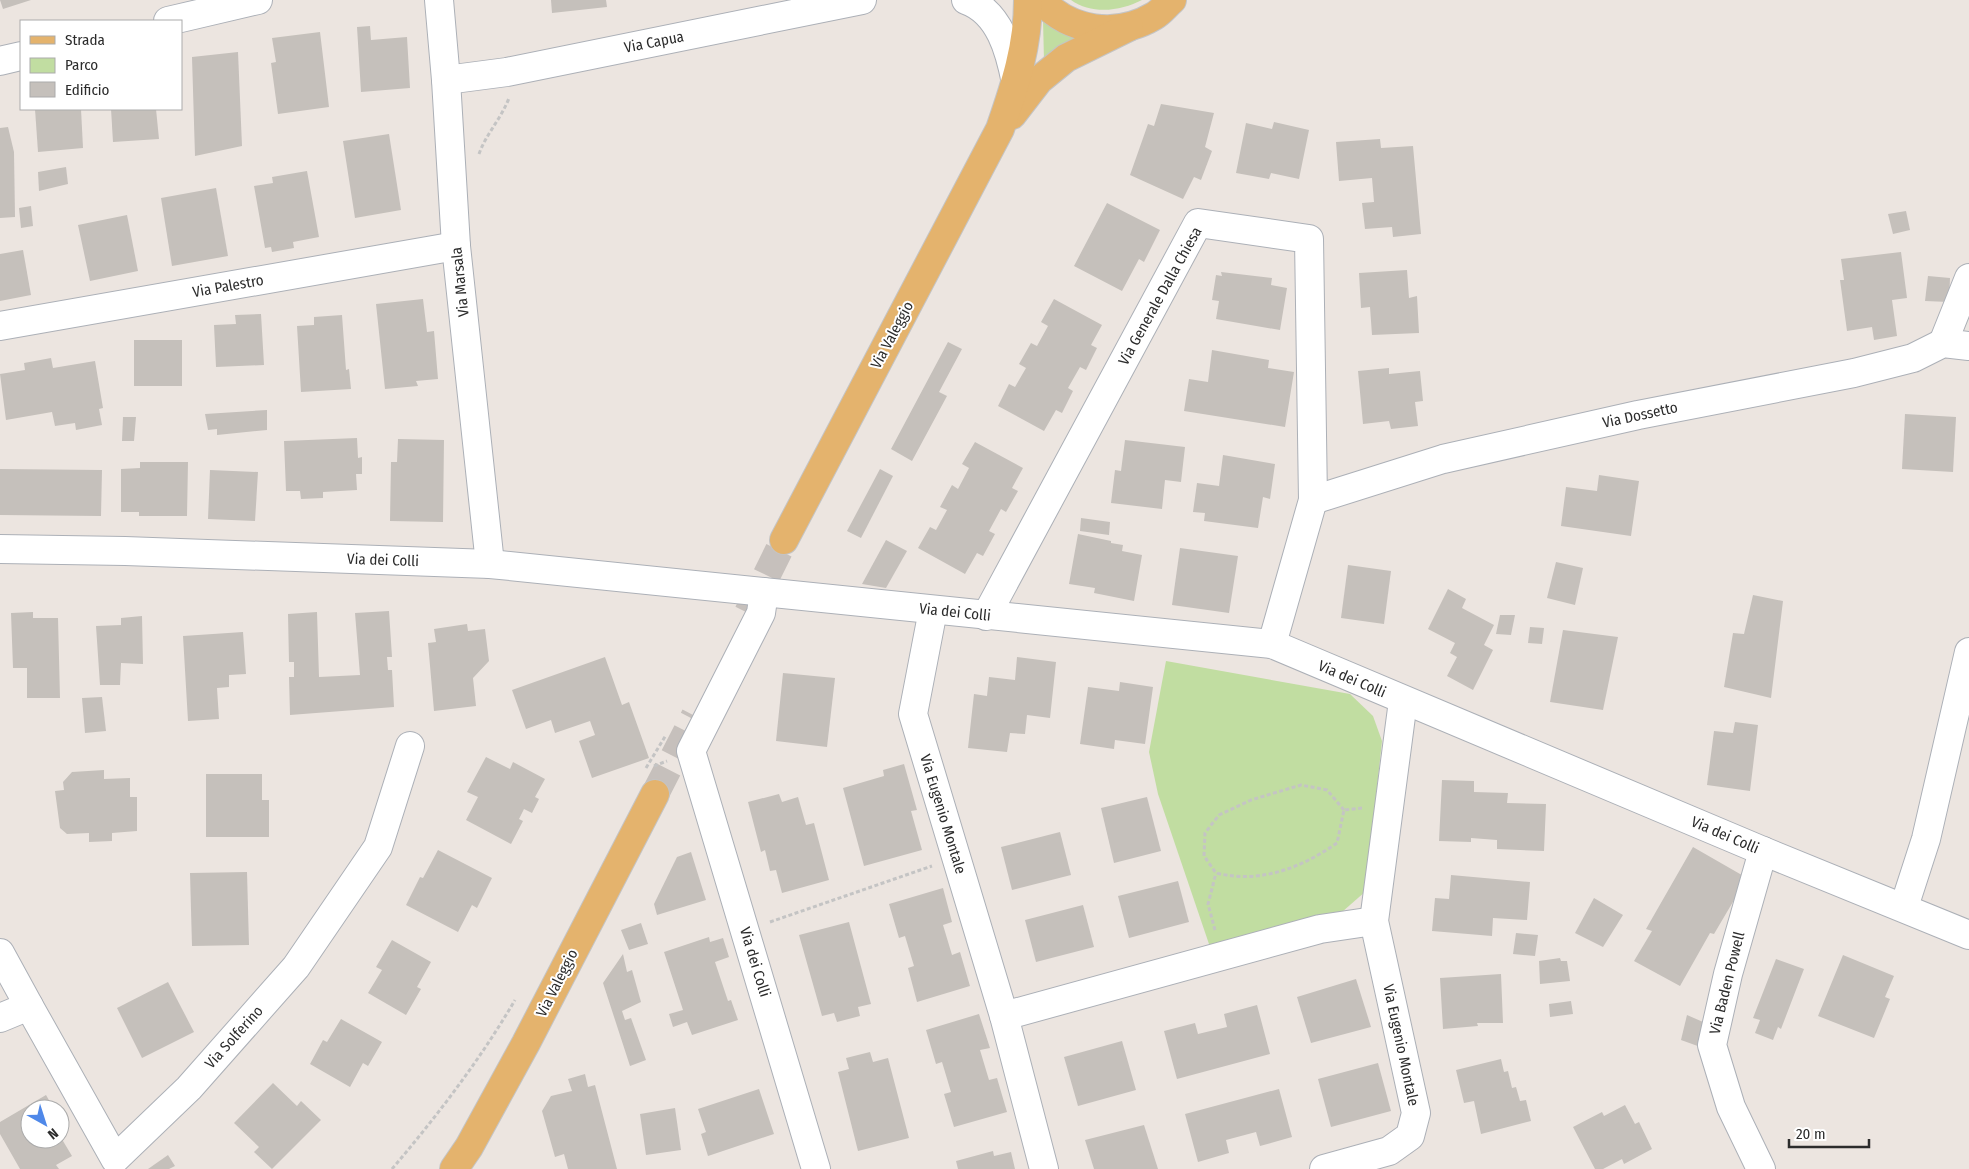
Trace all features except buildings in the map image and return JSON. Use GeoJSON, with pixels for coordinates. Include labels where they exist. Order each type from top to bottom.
{"type":"FeatureCollection","features":[{"type":"Feature","properties":{"kind":"main road","name":"Via Valeggio"},"geometry":{"type":"LineString","coordinates":[[784,540],[1000,129],[1016,83],[1028,26],[1028,0]]}},
{"type":"Feature","properties":{"kind":"main road"},"geometry":{"type":"LineString","coordinates":[[1040,0],[1060,17],[1082,26],[1105,30],[1129,27]]}},
{"type":"Feature","properties":{"kind":"main road","name":"Via Valeggio"},"geometry":{"type":"LineString","coordinates":[[1000,129],[1039,80],[1066,58],[1155,15],[1172,0]]}},
{"type":"Feature","properties":{"kind":"main road","name":"Via Valeggio"},"geometry":{"type":"LineString","coordinates":[[454,1169],[469,1147],[526,1043],[655,794]]}},
{"type":"Feature","properties":{"kind":"street"},"geometry":{"type":"LineString","coordinates":[[172,20],[258,0]]}},
{"type":"Feature","properties":{"kind":"street","name":"Via Marsala"},"geometry":{"type":"LineString","coordinates":[[439,0],[456,246],[490,564]]}},
{"type":"Feature","properties":{"kind":"street","name":"Via Capua"},"geometry":{"type":"LineString","coordinates":[[446,80],[507,72],[862,0]]}},
{"type":"Feature","properties":{"kind":"street"},"geometry":{"type":"LineString","coordinates":[[966,0],[987,14],[1000,29],[1011,59],[1016,83]]}},
{"type":"Feature","properties":{"kind":"street"},"geometry":{"type":"LineString","coordinates":[[0,61],[20,56]]}},
{"type":"Feature","properties":{"kind":"street","name":"Via Generale Dalla Chiesa"},"geometry":{"type":"LineString","coordinates":[[986,616],[1198,222],[1309,240],[1313,500],[1272,644]]}},
{"type":"Feature","properties":{"kind":"street","name":"Via Palestro"},"geometry":{"type":"LineString","coordinates":[[0,326],[456,246]]}},
{"type":"Feature","properties":{"kind":"street"},"geometry":{"type":"LineString","coordinates":[[1956,344],[1969,278]]}},
{"type":"Feature","properties":{"kind":"street","name":"Via Dossetto"},"geometry":{"type":"LineString","coordinates":[[1313,500],[1443,459],[1638,415],[1854,373],[1913,358],[1956,344]]}},
{"type":"Feature","properties":{"kind":"street","name":"Via dei Colli"},"geometry":{"type":"LineString","coordinates":[[0,549],[125,551],[490,564],[1272,644],[1763,851],[1969,935]]}},
{"type":"Feature","properties":{"kind":"street","name":"Via dei Colli"},"geometry":{"type":"LineString","coordinates":[[764,592],[761,613],[692,751],[816,1169]]}},
{"type":"Feature","properties":{"kind":"street","name":"Via Eugenio Montale"},"geometry":{"type":"LineString","coordinates":[[933,610],[913,714],[1004,1016],[1044,1169]]}},
{"type":"Feature","properties":{"kind":"street"},"geometry":{"type":"LineString","coordinates":[[1904,907],[1926,839],[1969,652]]}},
{"type":"Feature","properties":{"kind":"street","name":"Via Eugenio Montale"},"geometry":{"type":"LineString","coordinates":[[1324,1169],[1389,1151],[1410,1136],[1416,1113],[1374,921],[1404,701]]}},
{"type":"Feature","properties":{"kind":"street","name":"Via Solferino"},"geometry":{"type":"LineString","coordinates":[[0,953],[115,1158],[189,1088],[296,967],[378,847],[410,746]]}},
{"type":"Feature","properties":{"kind":"street","name":"Via Baden Powell"},"geometry":{"type":"LineString","coordinates":[[1761,1169],[1732,1107],[1712,1045],[1728,974],[1763,851]]}},
{"type":"Feature","properties":{"kind":"street"},"geometry":{"type":"LineString","coordinates":[[1004,1016],[1320,929],[1374,921]]}},
{"type":"Feature","properties":{"kind":"street"},"geometry":{"type":"LineString","coordinates":[[0,1018],[29,1006]]}},
{"type":"Feature","properties":{"kind":"path"},"geometry":{"type":"LineString","coordinates":[[476,162],[482,143],[502,114],[511,94],[507,72]]}},
{"type":"Feature","properties":{"kind":"path"},"geometry":{"type":"LineString","coordinates":[[1301,786],[1327,790],[1344,810],[1337,843],[1318,857],[1285,872],[1234,878],[1216,873],[1204,856],[1205,833],[1219,815],[1251,800],[1301,786]]}},
{"type":"Feature","properties":{"kind":"path"},"geometry":{"type":"LineString","coordinates":[[1344,810],[1390,805]]}},
{"type":"Feature","properties":{"kind":"path"},"geometry":{"type":"LineString","coordinates":[[745,931],[956,858]]}},
{"type":"Feature","properties":{"kind":"path"},"geometry":{"type":"LineString","coordinates":[[1216,873],[1208,904],[1223,955]]}},
{"type":"Feature","properties":{"kind":"path"},"geometry":{"type":"LineString","coordinates":[[392,1169],[428,1127],[497,1031],[517,996]]}},
{"type":"Feature","properties":{"kind":"green space"},"geometry":{"type":"Polygon","coordinates":[[[1071,0],[1142,0],[1125,7],[1106,10],[1088,8],[1071,0]]]}},
{"type":"Feature","properties":{"kind":"green space"},"geometry":{"type":"Polygon","coordinates":[[[1043,20],[1074,37],[1044,61],[1043,20]]]}},
{"type":"Feature","properties":{"kind":"green space"},"geometry":{"type":"Polygon","coordinates":[[[1166,661],[1350,694],[1373,716],[1382,741],[1366,891],[1342,912],[1210,947],[1158,794],[1149,752],[1166,661]]]}},
{"type":"Feature","properties":{"kind":"tunnel"},"geometry":{"type":"LineString","coordinates":[[748,613],[784,540]]}},
{"type":"Feature","properties":{"kind":"tunnel"},"geometry":{"type":"LineString","coordinates":[[655,794],[695,716]]}}]}
